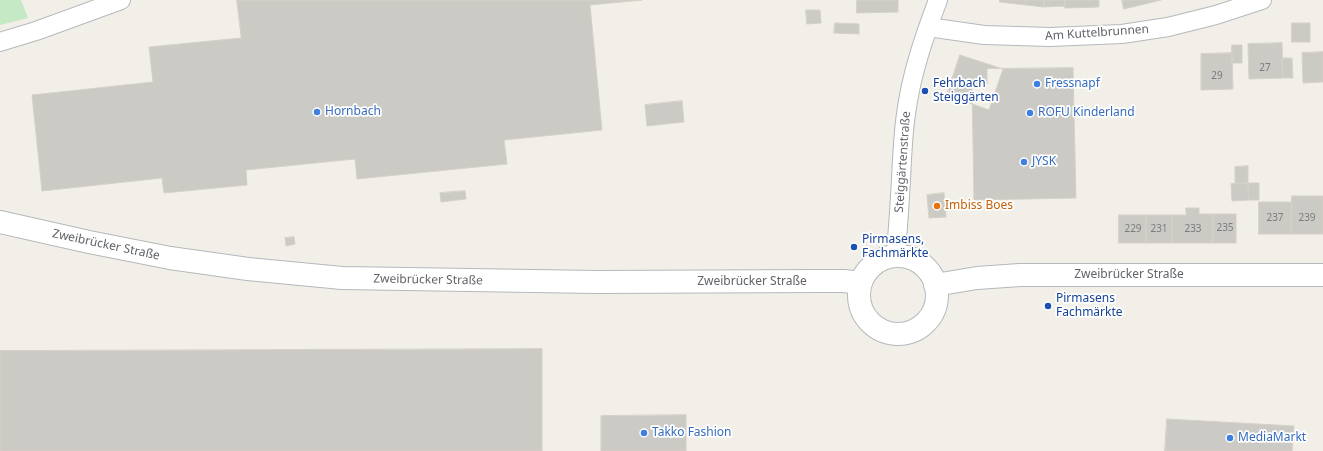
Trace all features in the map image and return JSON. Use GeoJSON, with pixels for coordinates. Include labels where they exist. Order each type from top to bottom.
{"type":"FeatureCollection","features":[{"type":"Feature","properties":{"kind":"street"},"geometry":{"type":"LineString","coordinates":[[0,42],[36,31],[121,0]]}},
{"type":"Feature","properties":{"kind":"street","name":"Steiggärtenstraße"},"geometry":{"type":"LineString","coordinates":[[896,256],[906,113],[912,80],[938,0]]}},
{"type":"Feature","properties":{"kind":"street","name":"Am Kuttelbrunnen"},"geometry":{"type":"LineString","coordinates":[[928,27],[984,36],[1122,34],[1168,27],[1216,15],[1262,0]]}},
{"type":"Feature","properties":{"kind":"street","name":"Zweibrücker Straße"},"geometry":{"type":"LineString","coordinates":[[0,222],[170,258],[248,269],[342,278],[597,282],[844,281],[861,283]]}},
{"type":"Feature","properties":{"kind":"street"},"geometry":{"type":"LineString","coordinates":[[896,256],[906,257],[925,267],[935,285],[936,298],[933,311],[920,328],[905,333],[894,334],[883,331],[873,325],[865,316],[859,295],[861,283],[866,273],[874,264],[884,259],[896,256]]}},
{"type":"Feature","properties":{"kind":"street","name":"Zweibrücker Straße"},"geometry":{"type":"LineString","coordinates":[[935,285],[977,278],[1020,275],[1323,275]]}},
{"type":"Feature","properties":{"kind":"green space"},"geometry":{"type":"Polygon","coordinates":[[[0,0],[21,0],[28,18],[0,25],[0,0]]]}},
{"type":"Feature","properties":{"kind":"building","name":"Hornbach"},"geometry":{"type":"Polygon","coordinates":[[[237,0],[642,0],[590,5],[602,130],[504,140],[507,164],[357,179],[355,159],[246,170],[247,185],[164,193],[162,178],[42,191],[32,95],[153,82],[149,47],[241,38],[237,0]]]}},
{"type":"Feature","properties":{"kind":"building"},"geometry":{"type":"Polygon","coordinates":[[[857,0],[898,0],[898,12],[857,13],[857,0]]]}},
{"type":"Feature","properties":{"kind":"building"},"geometry":{"type":"Polygon","coordinates":[[[1000,0],[1026,0],[1026,5],[1000,2],[1000,0]]]}},
{"type":"Feature","properties":{"kind":"building"},"geometry":{"type":"Polygon","coordinates":[[[1026,0],[1044,0],[1044,7],[1026,5],[1026,0]]]}},
{"type":"Feature","properties":{"kind":"building"},"geometry":{"type":"Polygon","coordinates":[[[1044,0],[1065,0],[1065,6],[1044,7],[1044,0]]]}},
{"type":"Feature","properties":{"kind":"building"},"geometry":{"type":"Polygon","coordinates":[[[1065,0],[1099,0],[1099,7],[1065,8],[1065,0]]]}},
{"type":"Feature","properties":{"kind":"building"},"geometry":{"type":"Polygon","coordinates":[[[1122,0],[1161,0],[1124,9],[1122,0]]]}},
{"type":"Feature","properties":{"kind":"building"},"geometry":{"type":"Polygon","coordinates":[[[806,10],[820,10],[821,23],[807,24],[806,10]]]}},
{"type":"Feature","properties":{"kind":"building"},"geometry":{"type":"Polygon","coordinates":[[[835,23],[859,24],[859,34],[834,33],[835,23]]]}},
{"type":"Feature","properties":{"kind":"building"},"geometry":{"type":"Polygon","coordinates":[[[1292,23],[1310,23],[1310,42],[1292,42],[1292,23]]]}},
{"type":"Feature","properties":{"kind":"building"},"geometry":{"type":"Polygon","coordinates":[[[1282,43],[1283,78],[1249,79],[1248,44],[1282,43]]]}},
{"type":"Feature","properties":{"kind":"building"},"geometry":{"type":"Polygon","coordinates":[[[1232,45],[1242,45],[1242,63],[1232,63],[1232,45]]]}},
{"type":"Feature","properties":{"kind":"building"},"geometry":{"type":"Polygon","coordinates":[[[1323,52],[1323,82],[1303,83],[1302,53],[1323,52]]]}},
{"type":"Feature","properties":{"kind":"building"},"geometry":{"type":"Polygon","coordinates":[[[1232,53],[1233,89],[1201,90],[1201,54],[1232,53]]]}},
{"type":"Feature","properties":{"kind":"building"},"geometry":{"type":"Polygon","coordinates":[[[960,55],[1003,69],[989,110],[947,95],[960,55]]]}},
{"type":"Feature","properties":{"kind":"building"},"geometry":{"type":"Polygon","coordinates":[[[1282,58],[1292,58],[1293,78],[1283,78],[1282,58]]]}},
{"type":"Feature","properties":{"kind":"building"},"geometry":{"type":"Polygon","coordinates":[[[1073,68],[1076,198],[974,200],[972,84],[987,84],[987,69],[1073,68]]]}},
{"type":"Feature","properties":{"kind":"building"},"geometry":{"type":"Polygon","coordinates":[[[682,101],[684,122],[647,126],[645,105],[682,101]]]}},
{"type":"Feature","properties":{"kind":"building"},"geometry":{"type":"Polygon","coordinates":[[[1248,166],[1248,183],[1235,184],[1235,167],[1248,166]]]}},
{"type":"Feature","properties":{"kind":"building"},"geometry":{"type":"Polygon","coordinates":[[[1248,183],[1249,200],[1232,201],[1231,184],[1248,183]]]}},
{"type":"Feature","properties":{"kind":"building"},"geometry":{"type":"Polygon","coordinates":[[[1248,183],[1259,183],[1259,200],[1249,200],[1248,183]]]}},
{"type":"Feature","properties":{"kind":"building"},"geometry":{"type":"Polygon","coordinates":[[[465,191],[466,199],[441,202],[440,193],[465,191]]]}},
{"type":"Feature","properties":{"kind":"building","name":"Imbiss Boes"},"geometry":{"type":"Polygon","coordinates":[[[944,193],[946,217],[929,218],[927,195],[944,193]]]}},
{"type":"Feature","properties":{"kind":"building"},"geometry":{"type":"Polygon","coordinates":[[[1292,196],[1323,196],[1323,234],[1291,234],[1292,196]]]}},
{"type":"Feature","properties":{"kind":"building"},"geometry":{"type":"Polygon","coordinates":[[[1259,202],[1292,202],[1291,234],[1259,234],[1259,202]]]}},
{"type":"Feature","properties":{"kind":"building"},"geometry":{"type":"Polygon","coordinates":[[[1186,208],[1199,208],[1199,214],[1213,214],[1213,243],[1172,243],[1172,215],[1186,215],[1186,208]]]}},
{"type":"Feature","properties":{"kind":"building"},"geometry":{"type":"Polygon","coordinates":[[[1213,214],[1236,214],[1236,243],[1213,243],[1213,214]]]}},
{"type":"Feature","properties":{"kind":"building"},"geometry":{"type":"Polygon","coordinates":[[[1119,215],[1146,215],[1146,243],[1119,243],[1119,215]]]}},
{"type":"Feature","properties":{"kind":"building"},"geometry":{"type":"Polygon","coordinates":[[[1146,215],[1172,215],[1172,243],[1146,243],[1146,215]]]}},
{"type":"Feature","properties":{"kind":"building"},"geometry":{"type":"Polygon","coordinates":[[[294,237],[295,244],[286,246],[285,238],[294,237]]]}},
{"type":"Feature","properties":{"kind":"building"},"geometry":{"type":"Polygon","coordinates":[[[542,349],[542,451],[0,451],[0,351],[542,349]]]}},
{"type":"Feature","properties":{"kind":"building","name":"Takko Fashion"},"geometry":{"type":"Polygon","coordinates":[[[686,415],[686,451],[601,451],[601,416],[686,415]]]}},
{"type":"Feature","properties":{"kind":"building","name":"MediaMarkt"},"geometry":{"type":"Polygon","coordinates":[[[1167,419],[1294,426],[1292,451],[1165,451],[1167,419]]]}},
{"type":"Feature","properties":{"kind":"place","name":"Fressnapf"},"geometry":{"type":"Point","coordinates":[1037,84]}},
{"type":"Feature","properties":{"kind":"place","name":"Fehrbach Steiggärten"},"geometry":{"type":"Point","coordinates":[925,91]}},
{"type":"Feature","properties":{"kind":"place","name":"Hornbach"},"geometry":{"type":"Point","coordinates":[317,112]}},
{"type":"Feature","properties":{"kind":"place","name":"ROFU Kinderland"},"geometry":{"type":"Point","coordinates":[1030,113]}},
{"type":"Feature","properties":{"kind":"place","name":"JYSK"},"geometry":{"type":"Point","coordinates":[1024,162]}},
{"type":"Feature","properties":{"kind":"place","name":"Imbiss Boes"},"geometry":{"type":"Point","coordinates":[937,206]}},
{"type":"Feature","properties":{"kind":"place","name":"Pirmasens, Fachmärkte"},"geometry":{"type":"Point","coordinates":[854,247]}},
{"type":"Feature","properties":{"kind":"place","name":"Pirmasens Fachmärkte"},"geometry":{"type":"Point","coordinates":[1048,306]}},
{"type":"Feature","properties":{"kind":"place","name":"Takko Fashion"},"geometry":{"type":"Point","coordinates":[644,433]}},
{"type":"Feature","properties":{"kind":"place","name":"MediaMarkt"},"geometry":{"type":"Point","coordinates":[1230,438]}}]}
